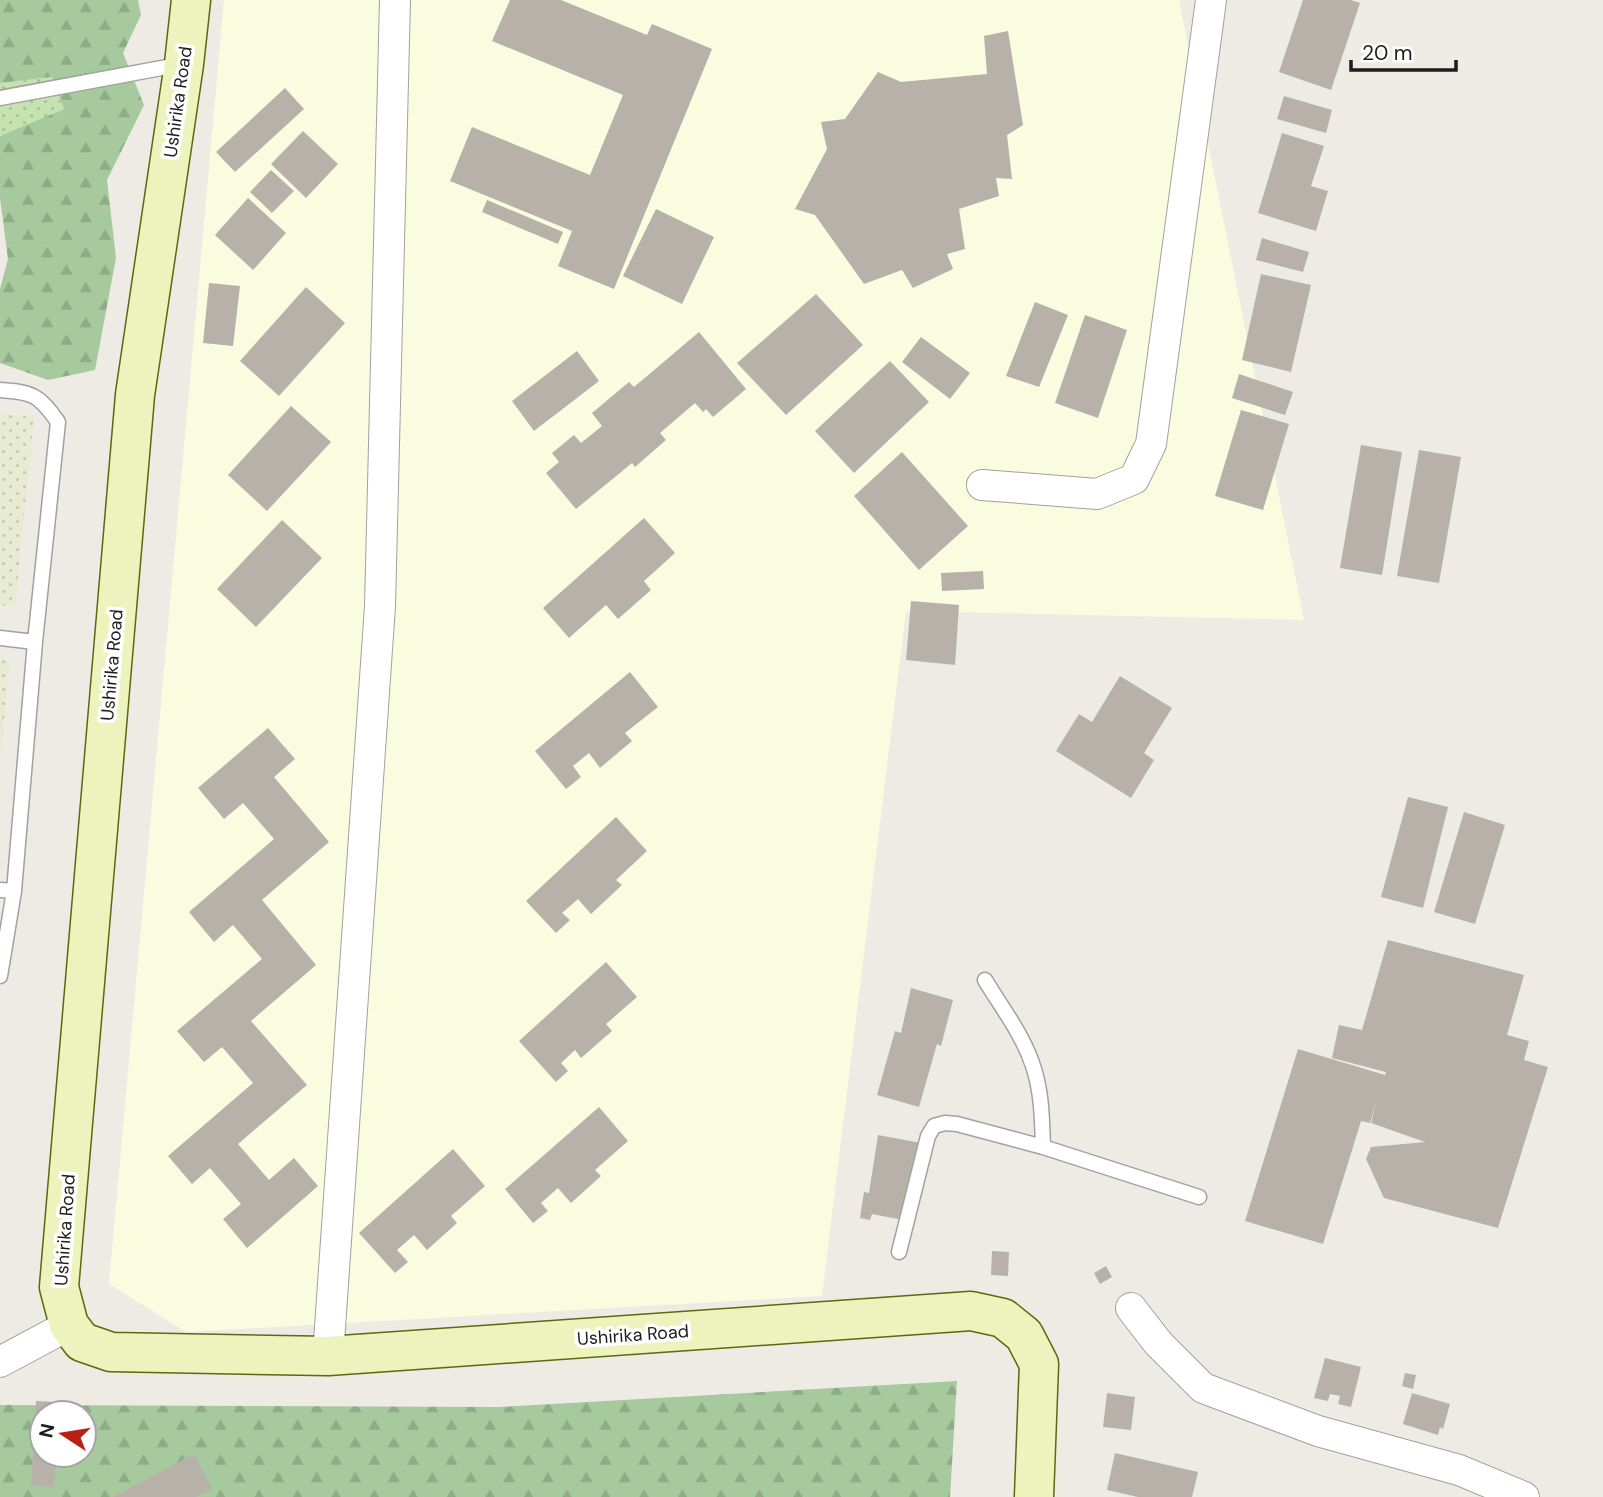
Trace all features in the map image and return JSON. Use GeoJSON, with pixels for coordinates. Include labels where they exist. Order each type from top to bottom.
{"type":"FeatureCollection","features":[{"type":"Feature","properties":{"kind":"street","name":"Ushirika Road"},"geometry":{"type":"LineString","coordinates":[[191,0],[135,395],[59,1287],[69,1325],[82,1342],[111,1352],[328,1356],[957,1312],[982,1313],[1003,1318],[1024,1335],[1039,1364],[1034,1497]]}},
{"type":"Feature","properties":{"kind":"street"},"geometry":{"type":"LineString","coordinates":[[328,1356],[380,607],[395,0]]}},
{"type":"Feature","properties":{"kind":"street"},"geometry":{"type":"LineString","coordinates":[[982,485],[1097,494],[1134,479],[1151,444],[1211,0]]}},
{"type":"Feature","properties":{"kind":"street"},"geometry":{"type":"LineString","coordinates":[[1130,1308],[1158,1343],[1203,1388],[1318,1431],[1459,1470],[1524,1497]]}},
{"type":"Feature","properties":{"kind":"street"},"geometry":{"type":"LineString","coordinates":[[0,1362],[69,1325]]}},
{"type":"Feature","properties":{"kind":"lane"},"geometry":{"type":"LineString","coordinates":[[0,98],[184,64]]}},
{"type":"Feature","properties":{"kind":"lane"},"geometry":{"type":"LineString","coordinates":[[0,390],[22,391],[43,400],[58,422],[0,976]]}},
{"type":"Feature","properties":{"kind":"lane"},"geometry":{"type":"LineString","coordinates":[[0,638],[35,642]]}},
{"type":"Feature","properties":{"kind":"lane"},"geometry":{"type":"LineString","coordinates":[[985,980],[1020,1036],[1033,1067],[1041,1103],[1043,1147]]}},
{"type":"Feature","properties":{"kind":"lane"},"geometry":{"type":"LineString","coordinates":[[899,1252],[928,1136],[934,1126],[944,1123],[1043,1147],[1199,1197]]}},
{"type":"Feature","properties":{"kind":"shaded area"},"geometry":{"type":"Polygon","coordinates":[[[224,0],[1179,0],[1304,620],[906,611],[822,1296],[186,1332],[109,1284],[224,0]]]}},
{"type":"Feature","properties":{"kind":"shaded area"},"geometry":{"type":"Polygon","coordinates":[[[0,414],[34,417],[15,607],[0,605],[0,414]]]}},
{"type":"Feature","properties":{"kind":"shaded area"},"geometry":{"type":"Polygon","coordinates":[[[0,660],[10,661],[0,759],[0,660]]]}},
{"type":"Feature","properties":{"kind":"green space"},"geometry":{"type":"Polygon","coordinates":[[[0,0],[138,0],[141,15],[123,53],[144,105],[107,180],[116,258],[95,370],[48,380],[0,363],[0,289],[8,259],[0,198],[0,136],[64,109],[52,77],[0,83],[0,0]]]}},
{"type":"Feature","properties":{"kind":"green space"},"geometry":{"type":"Polygon","coordinates":[[[52,77],[64,109],[0,136],[0,83],[52,77]]]}},
{"type":"Feature","properties":{"kind":"green space"},"geometry":{"type":"Polygon","coordinates":[[[957,1381],[950,1497],[0,1497],[0,1405],[28,1405],[28,1469],[98,1469],[98,1405],[499,1407],[957,1381]]]}},
{"type":"Feature","properties":{"kind":"building"},"geometry":{"type":"Polygon","coordinates":[[[510,0],[561,0],[647,35],[652,24],[712,49],[614,289],[558,266],[572,231],[450,181],[472,127],[590,175],[623,95],[492,41],[510,0]]]}},
{"type":"Feature","properties":{"kind":"building"},"geometry":{"type":"Polygon","coordinates":[[[1303,0],[1351,0],[1360,3],[1331,90],[1279,72],[1303,0]]]}},
{"type":"Feature","properties":{"kind":"building"},"geometry":{"type":"Polygon","coordinates":[[[1008,31],[1023,125],[1007,135],[1012,179],[996,178],[999,196],[959,209],[965,249],[947,254],[953,269],[913,288],[902,270],[864,284],[815,215],[795,209],[827,149],[821,122],[845,119],[878,72],[901,82],[987,74],[984,36],[1008,31]]]}},
{"type":"Feature","properties":{"kind":"building"},"geometry":{"type":"Polygon","coordinates":[[[285,88],[304,109],[235,172],[216,152],[285,88]]]}},
{"type":"Feature","properties":{"kind":"building"},"geometry":{"type":"Polygon","coordinates":[[[1284,96],[1332,110],[1326,133],[1277,119],[1284,96]]]}},
{"type":"Feature","properties":{"kind":"building"},"geometry":{"type":"Polygon","coordinates":[[[303,131],[338,164],[306,198],[271,164],[303,131]]]}},
{"type":"Feature","properties":{"kind":"building"},"geometry":{"type":"Polygon","coordinates":[[[1282,133],[1324,146],[1311,186],[1328,191],[1316,231],[1258,213],[1282,133]]]}},
{"type":"Feature","properties":{"kind":"building"},"geometry":{"type":"Polygon","coordinates":[[[271,170],[294,191],[272,213],[250,192],[271,170]]]}},
{"type":"Feature","properties":{"kind":"building"},"geometry":{"type":"Polygon","coordinates":[[[248,198],[286,233],[253,270],[215,235],[248,198]]]}},
{"type":"Feature","properties":{"kind":"building"},"geometry":{"type":"Polygon","coordinates":[[[487,200],[563,232],[558,244],[482,212],[487,200]]]}},
{"type":"Feature","properties":{"kind":"building"},"geometry":{"type":"Polygon","coordinates":[[[656,209],[714,237],[682,304],[623,276],[656,209]]]}},
{"type":"Feature","properties":{"kind":"building"},"geometry":{"type":"Polygon","coordinates":[[[1262,238],[1309,252],[1303,272],[1256,260],[1262,238]]]}},
{"type":"Feature","properties":{"kind":"building"},"geometry":{"type":"Polygon","coordinates":[[[1261,274],[1311,285],[1291,372],[1242,360],[1261,274]]]}},
{"type":"Feature","properties":{"kind":"building"},"geometry":{"type":"Polygon","coordinates":[[[209,283],[240,286],[233,346],[203,343],[209,283]]]}},
{"type":"Feature","properties":{"kind":"building"},"geometry":{"type":"Polygon","coordinates":[[[306,287],[345,323],[279,396],[240,361],[306,287]]]}},
{"type":"Feature","properties":{"kind":"building"},"geometry":{"type":"Polygon","coordinates":[[[816,294],[863,345],[786,415],[737,363],[816,294]]]}},
{"type":"Feature","properties":{"kind":"building"},"geometry":{"type":"Polygon","coordinates":[[[1035,302],[1068,315],[1039,387],[1006,376],[1035,302]]]}},
{"type":"Feature","properties":{"kind":"building"},"geometry":{"type":"Polygon","coordinates":[[[1085,315],[1127,330],[1098,418],[1055,403],[1085,315]]]}},
{"type":"Feature","properties":{"kind":"building"},"geometry":{"type":"Polygon","coordinates":[[[699,332],[746,389],[713,417],[706,409],[703,412],[695,403],[660,433],[666,440],[635,467],[632,463],[576,509],[546,473],[559,462],[552,453],[574,435],[581,443],[602,426],[592,413],[629,382],[634,387],[699,332]]]}},
{"type":"Feature","properties":{"kind":"building"},"geometry":{"type":"Polygon","coordinates":[[[921,337],[970,373],[950,399],[902,362],[921,337]]]}},
{"type":"Feature","properties":{"kind":"building"},"geometry":{"type":"Polygon","coordinates":[[[577,351],[599,381],[534,431],[512,401],[577,351]]]}},
{"type":"Feature","properties":{"kind":"building"},"geometry":{"type":"Polygon","coordinates":[[[890,361],[929,402],[854,473],[815,431],[890,361]]]}},
{"type":"Feature","properties":{"kind":"building"},"geometry":{"type":"Polygon","coordinates":[[[1239,374],[1293,392],[1285,415],[1232,398],[1239,374]]]}},
{"type":"Feature","properties":{"kind":"building"},"geometry":{"type":"Polygon","coordinates":[[[291,406],[331,442],[267,511],[228,475],[291,406]]]}},
{"type":"Feature","properties":{"kind":"building"},"geometry":{"type":"Polygon","coordinates":[[[1241,410],[1289,424],[1263,510],[1215,496],[1241,410]]]}},
{"type":"Feature","properties":{"kind":"building"},"geometry":{"type":"Polygon","coordinates":[[[1361,445],[1402,452],[1382,575],[1340,568],[1361,445]]]}},
{"type":"Feature","properties":{"kind":"building"},"geometry":{"type":"Polygon","coordinates":[[[1419,450],[1461,457],[1439,583],[1397,576],[1419,450]]]}},
{"type":"Feature","properties":{"kind":"building"},"geometry":{"type":"Polygon","coordinates":[[[902,452],[968,526],[919,570],[854,496],[902,452]]]}},
{"type":"Feature","properties":{"kind":"building"},"geometry":{"type":"Polygon","coordinates":[[[644,518],[675,553],[644,581],[651,590],[618,619],[606,605],[569,638],[543,608],[644,518]]]}},
{"type":"Feature","properties":{"kind":"building"},"geometry":{"type":"Polygon","coordinates":[[[282,520],[322,558],[256,627],[217,589],[282,520]]]}},
{"type":"Feature","properties":{"kind":"building"},"geometry":{"type":"Polygon","coordinates":[[[983,571],[984,589],[942,591],[941,573],[983,571]]]}},
{"type":"Feature","properties":{"kind":"building"},"geometry":{"type":"Polygon","coordinates":[[[911,601],[959,605],[955,665],[906,660],[911,601]]]}},
{"type":"Feature","properties":{"kind":"building"},"geometry":{"type":"Polygon","coordinates":[[[630,672],[658,707],[625,733],[632,741],[600,768],[589,753],[573,766],[581,777],[566,789],[535,751],[630,672]]]}},
{"type":"Feature","properties":{"kind":"building"},"geometry":{"type":"Polygon","coordinates":[[[1120,676],[1172,708],[1144,753],[1154,760],[1131,798],[1056,751],[1079,714],[1092,722],[1120,676]]]}},
{"type":"Feature","properties":{"kind":"building"},"geometry":{"type":"Polygon","coordinates":[[[268,728],[295,759],[274,777],[329,842],[262,900],[316,965],[251,1021],[307,1085],[238,1144],[269,1180],[294,1158],[318,1186],[247,1248],[223,1219],[241,1204],[210,1168],[192,1184],[168,1156],[253,1083],[222,1047],[204,1062],[177,1031],[262,959],[233,925],[214,942],[189,912],[274,839],[243,803],[224,819],[198,788],[268,728]]]}},
{"type":"Feature","properties":{"kind":"building"},"geometry":{"type":"Polygon","coordinates":[[[1408,797],[1448,807],[1423,908],[1381,897],[1408,797]]]}},
{"type":"Feature","properties":{"kind":"building"},"geometry":{"type":"Polygon","coordinates":[[[1464,812],[1505,825],[1475,924],[1434,912],[1464,812]]]}},
{"type":"Feature","properties":{"kind":"building"},"geometry":{"type":"Polygon","coordinates":[[[616,817],[647,851],[616,880],[622,885],[591,914],[578,899],[562,913],[570,920],[556,933],[526,901],[616,817]]]}},
{"type":"Feature","properties":{"kind":"building"},"geometry":{"type":"Polygon","coordinates":[[[1388,940],[1524,975],[1507,1035],[1529,1041],[1524,1060],[1548,1067],[1498,1228],[1384,1198],[1366,1159],[1371,1147],[1425,1142],[1371,1123],[1376,1102],[1370,1123],[1361,1121],[1323,1244],[1245,1221],[1298,1049],[1385,1075],[1386,1072],[1332,1058],[1339,1025],[1362,1030],[1388,940]]]}},
{"type":"Feature","properties":{"kind":"building"},"geometry":{"type":"Polygon","coordinates":[[[606,962],[637,997],[606,1024],[612,1031],[581,1058],[575,1050],[561,1063],[568,1071],[556,1082],[519,1041],[606,962]]]}},
{"type":"Feature","properties":{"kind":"building"},"geometry":{"type":"Polygon","coordinates":[[[911,988],[953,1000],[941,1046],[937,1044],[919,1107],[877,1095],[895,1031],[901,1033],[911,988]]]}},
{"type":"Feature","properties":{"kind":"building"},"geometry":{"type":"Polygon","coordinates":[[[599,1107],[628,1141],[595,1170],[601,1176],[571,1203],[558,1188],[541,1203],[548,1211],[533,1223],[505,1189],[599,1107]]]}},
{"type":"Feature","properties":{"kind":"building"},"geometry":{"type":"Polygon","coordinates":[[[878,1135],[921,1143],[903,1220],[872,1214],[870,1220],[860,1218],[864,1192],[869,1193],[878,1135]]]}},
{"type":"Feature","properties":{"kind":"building"},"geometry":{"type":"Polygon","coordinates":[[[453,1149],[485,1186],[451,1216],[457,1223],[427,1250],[414,1235],[397,1250],[408,1262],[395,1273],[359,1233],[453,1149]]]}},
{"type":"Feature","properties":{"kind":"building"},"geometry":{"type":"Polygon","coordinates":[[[992,1251],[1009,1252],[1008,1276],[991,1275],[992,1251]]]}},
{"type":"Feature","properties":{"kind":"building"},"geometry":{"type":"Polygon","coordinates":[[[1106,1266],[1112,1277],[1100,1284],[1094,1273],[1106,1266]]]}},
{"type":"Feature","properties":{"kind":"building"},"geometry":{"type":"Polygon","coordinates":[[[1325,1358],[1361,1367],[1351,1407],[1338,1404],[1340,1396],[1330,1394],[1328,1401],[1314,1398],[1325,1358]]]}},
{"type":"Feature","properties":{"kind":"building"},"geometry":{"type":"Polygon","coordinates":[[[1405,1373],[1416,1375],[1413,1389],[1402,1386],[1405,1373]]]}},
{"type":"Feature","properties":{"kind":"building"},"geometry":{"type":"Polygon","coordinates":[[[1107,1393],[1135,1397],[1131,1430],[1103,1427],[1107,1393]]]}},
{"type":"Feature","properties":{"kind":"building"},"geometry":{"type":"Polygon","coordinates":[[[1412,1393],[1450,1404],[1443,1429],[1440,1427],[1438,1435],[1403,1424],[1412,1393]]]}},
{"type":"Feature","properties":{"kind":"building"},"geometry":{"type":"Polygon","coordinates":[[[1115,1453],[1198,1472],[1192,1497],[1138,1497],[1107,1490],[1115,1453]]]}},
{"type":"Feature","properties":{"kind":"building"},"geometry":{"type":"Polygon","coordinates":[[[194,1454],[212,1489],[195,1497],[113,1497],[194,1454]]]}},
{"type":"Feature","properties":{"kind":"building"},"geometry":{"type":"Polygon","coordinates":[[[32,1469],[55,1469],[54,1487],[31,1486],[32,1469]]]}}]}
